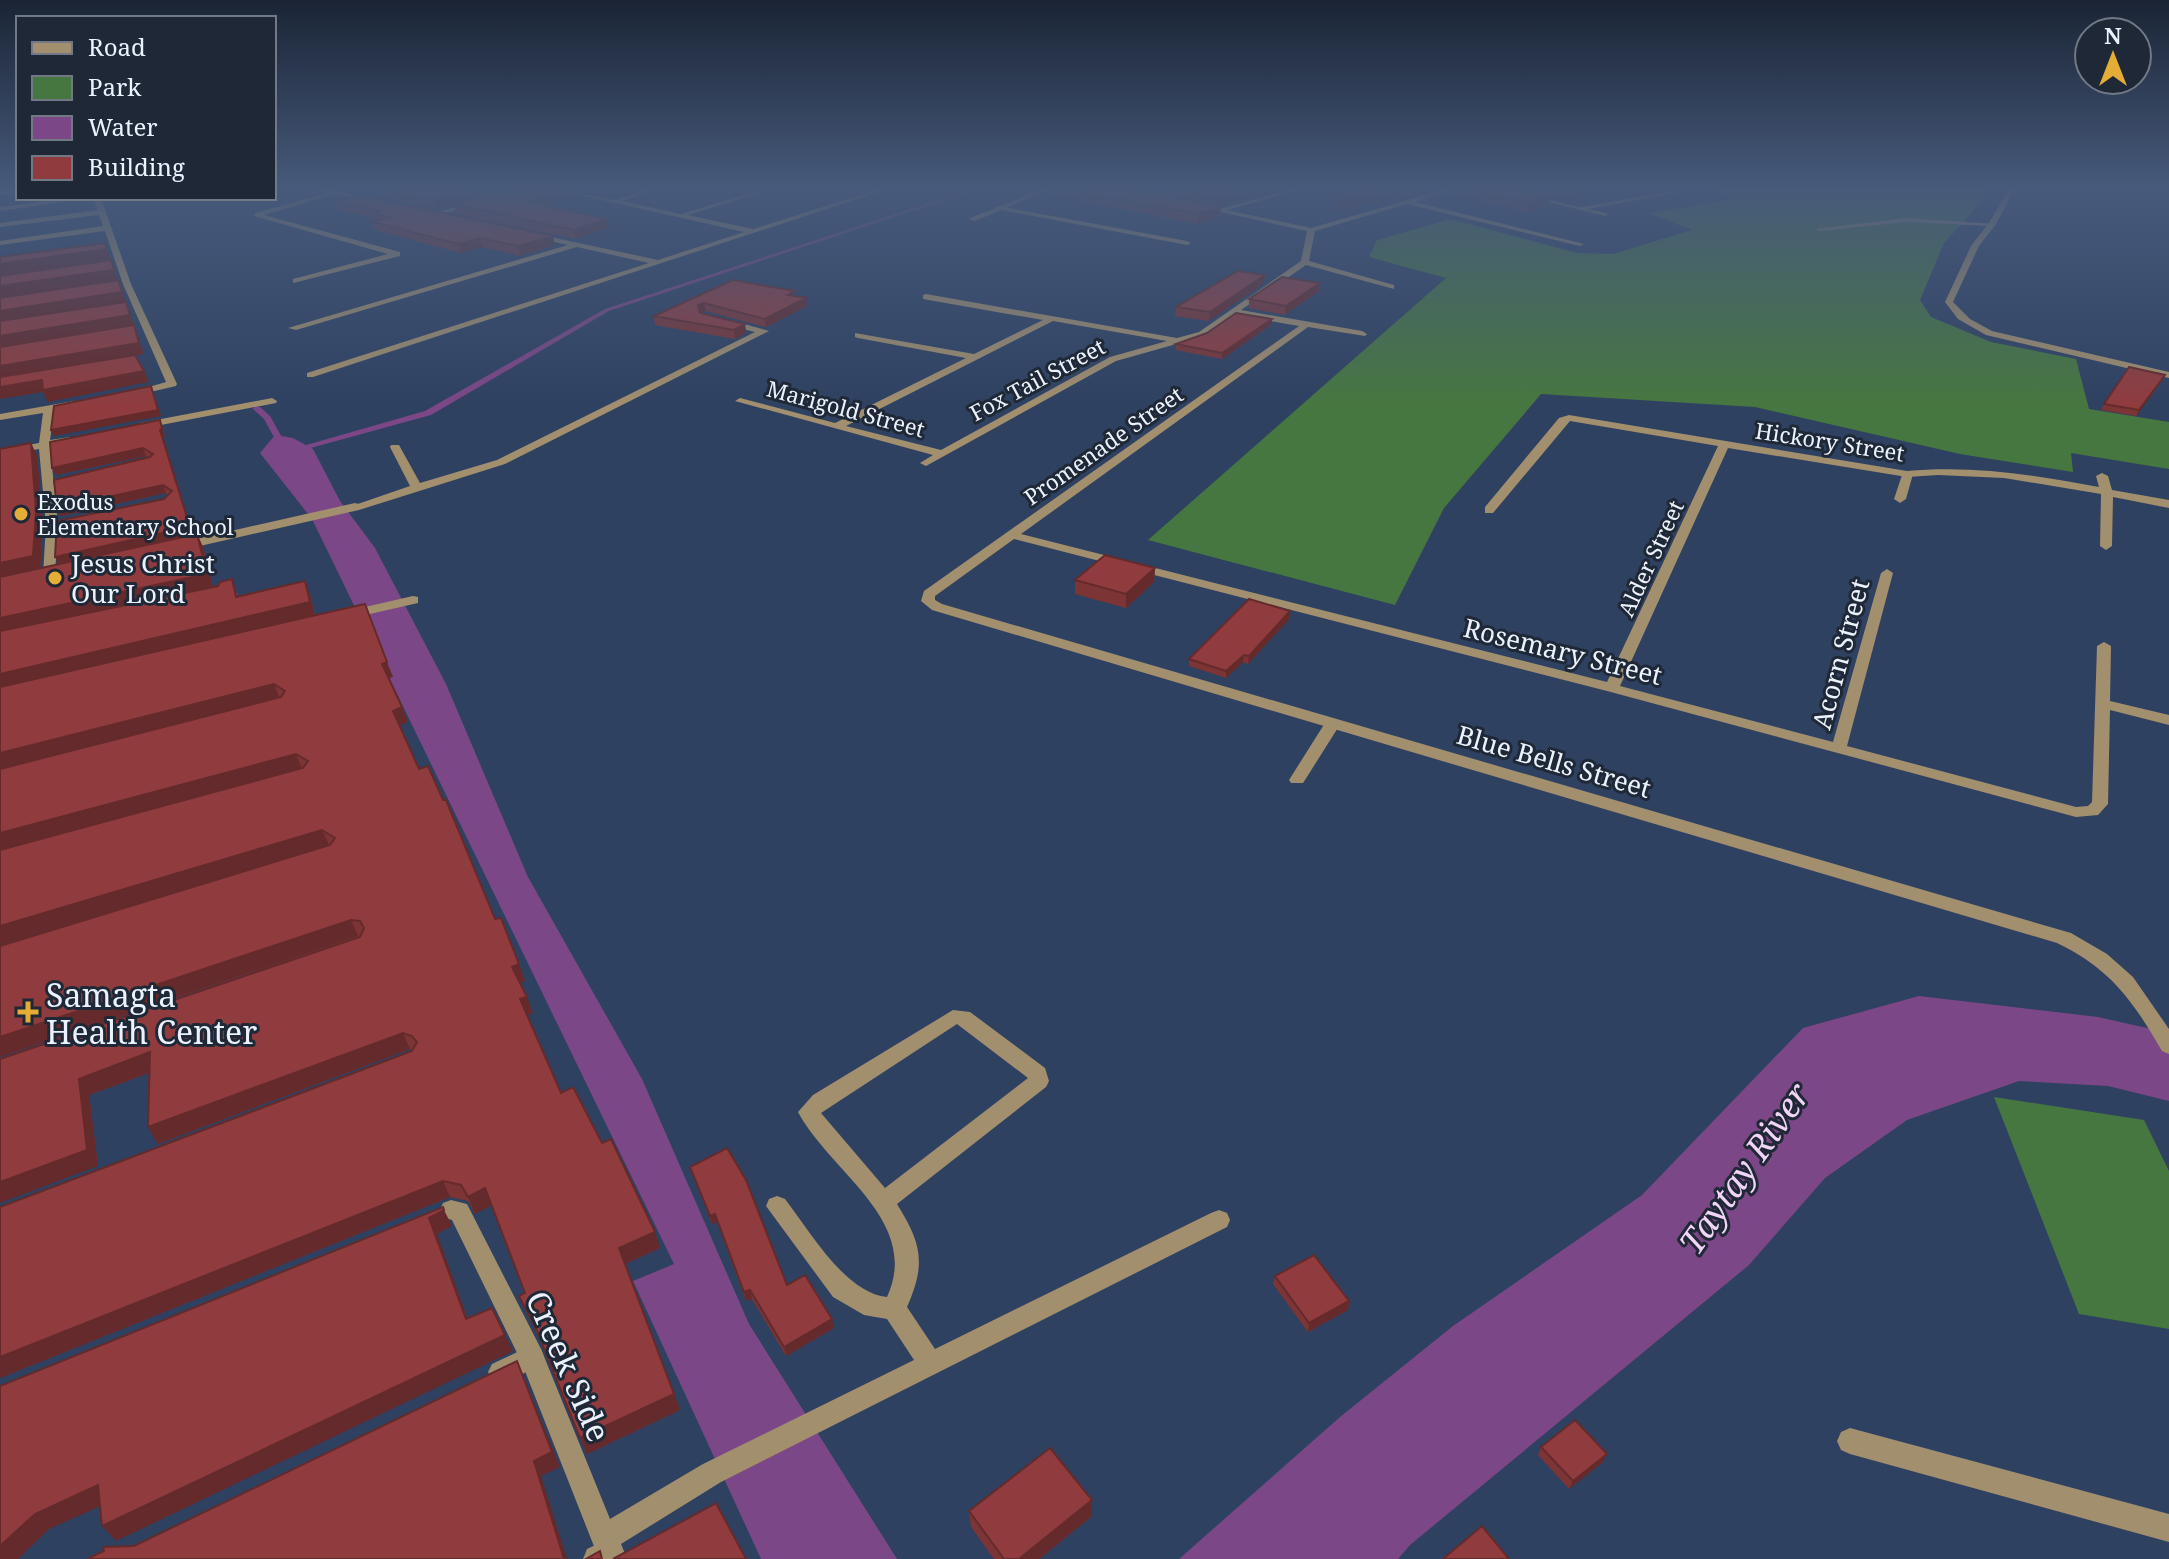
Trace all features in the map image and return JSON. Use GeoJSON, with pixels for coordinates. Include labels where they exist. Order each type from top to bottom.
{"type":"FeatureCollection","features":[{"type":"Feature","properties":{"kind":"street"},"geometry":{"type":"LineString","coordinates":[[296,281],[368,262]]}},
{"type":"Feature","properties":{"kind":"street"},"geometry":{"type":"LineString","coordinates":[[293,328],[517,262]]}},
{"type":"Feature","properties":{"kind":"street"},"geometry":{"type":"LineString","coordinates":[[310,375],[659,262]]}},
{"type":"Feature","properties":{"kind":"street"},"geometry":{"type":"LineString","coordinates":[[1305,262],[1391,287]]}},
{"type":"Feature","properties":{"kind":"street","name":"Fox Tail Street"},"geometry":{"type":"LineString","coordinates":[[926,463],[1113,359],[1202,334],[1305,262]]}},
{"type":"Feature","properties":{"kind":"street"},"geometry":{"type":"LineString","coordinates":[[1968,262],[1949,302],[1966,323],[2033,345],[2169,375]]}},
{"type":"Feature","properties":{"kind":"street"},"geometry":{"type":"LineString","coordinates":[[104,265],[119,263],[172,384],[122,395]]}},
{"type":"Feature","properties":{"kind":"street"},"geometry":{"type":"LineString","coordinates":[[113,286],[127,284]]}},
{"type":"Feature","properties":{"kind":"street"},"geometry":{"type":"LineString","coordinates":[[926,297],[1179,340]]}},
{"type":"Feature","properties":{"kind":"street"},"geometry":{"type":"LineString","coordinates":[[121,309],[137,306]]}},
{"type":"Feature","properties":{"kind":"street"},"geometry":{"type":"LineString","coordinates":[[1235,312],[1362,334]]}},
{"type":"Feature","properties":{"kind":"street"},"geometry":{"type":"LineString","coordinates":[[837,426],[1053,318]]}},
{"type":"Feature","properties":{"kind":"street"},"geometry":{"type":"LineString","coordinates":[[170,549],[307,520],[501,462],[764,331],[718,320]]}},
{"type":"Feature","properties":{"kind":"street","name":"Promenade Street"},"geometry":{"type":"LineString","coordinates":[[928,601],[929,594],[1306,325]]}},
{"type":"Feature","properties":{"kind":"street"},"geometry":{"type":"LineString","coordinates":[[132,332],[146,329]]}},
{"type":"Feature","properties":{"kind":"street"},"geometry":{"type":"LineString","coordinates":[[858,335],[976,357]]}},
{"type":"Feature","properties":{"kind":"street"},"geometry":{"type":"LineString","coordinates":[[144,360],[158,357]]}},
{"type":"Feature","properties":{"kind":"street"},"geometry":{"type":"LineString","coordinates":[[0,417],[93,400]]}},
{"type":"Feature","properties":{"kind":"street"},"geometry":{"type":"LineString","coordinates":[[120,430],[272,401]]}},
{"type":"Feature","properties":{"kind":"street","name":"Marigold Street"},"geometry":{"type":"LineString","coordinates":[[740,401],[942,454]]}},
{"type":"Feature","properties":{"kind":"street"},"geometry":{"type":"LineString","coordinates":[[49,408],[44,445],[52,525],[42,576],[64,572]]}},
{"type":"Feature","properties":{"kind":"street","name":"Hickory Street"},"geometry":{"type":"LineString","coordinates":[[1489,510],[1563,420],[1580,418],[1907,474],[1972,470],[2169,504]]}},
{"type":"Feature","properties":{"kind":"street"},"geometry":{"type":"LineString","coordinates":[[0,453],[90,436]]}},
{"type":"Feature","properties":{"kind":"street","name":"Alder Street"},"geometry":{"type":"LineString","coordinates":[[1612,688],[1724,445]]}},
{"type":"Feature","properties":{"kind":"street"},"geometry":{"type":"LineString","coordinates":[[395,447],[417,488]]}},
{"type":"Feature","properties":{"kind":"street"},"geometry":{"type":"LineString","coordinates":[[1900,499],[1907,474]]}},
{"type":"Feature","properties":{"kind":"street"},"geometry":{"type":"LineString","coordinates":[[2102,476],[2107,494],[2106,546]]}},
{"type":"Feature","properties":{"kind":"street"},"geometry":{"type":"LineString","coordinates":[[48,483],[62,480]]}},
{"type":"Feature","properties":{"kind":"street"},"geometry":{"type":"LineString","coordinates":[[52,525],[66,521]]}},
{"type":"Feature","properties":{"kind":"street","name":"Rosemary Street"},"geometry":{"type":"LineString","coordinates":[[1011,535],[1839,747],[2076,812],[2092,811],[2100,804],[2103,704]]}},
{"type":"Feature","properties":{"kind":"street","name":"Acorn Street"},"geometry":{"type":"LineString","coordinates":[[1839,747],[1887,573]]}},
{"type":"Feature","properties":{"kind":"street"},"geometry":{"type":"LineString","coordinates":[[342,617],[409,601]]}},
{"type":"Feature","properties":{"kind":"street","name":"Blue Bells Street"},"geometry":{"type":"LineString","coordinates":[[928,601],[937,607],[2064,938],[2095,952],[2120,971],[2169,1046]]}},
{"type":"Feature","properties":{"kind":"street"},"geometry":{"type":"LineString","coordinates":[[2104,646],[2103,704],[2169,720]]}},
{"type":"Feature","properties":{"kind":"street"},"geometry":{"type":"LineString","coordinates":[[1297,780],[1333,723]]}},
{"type":"Feature","properties":{"kind":"street"},"geometry":{"type":"LineString","coordinates":[[884,1201],[1039,1081],[1038,1074],[963,1017],[953,1017],[820,1101],[809,1112],[884,1201],[908,1253],[909,1277],[903,1296],[894,1309]]}},
{"type":"Feature","properties":{"kind":"street"},"geometry":{"type":"LineString","coordinates":[[777,1206],[841,1289],[857,1301],[873,1307],[894,1309]]}},
{"type":"Feature","properties":{"kind":"street","name":"Creek Side"},"geometry":{"type":"LineString","coordinates":[[422,1222],[451,1210],[459,1211],[532,1357],[606,1552]]}},
{"type":"Feature","properties":{"kind":"street"},"geometry":{"type":"LineString","coordinates":[[606,1552],[712,1473],[792,1436],[1219,1220]]}},
{"type":"Feature","properties":{"kind":"street"},"geometry":{"type":"LineString","coordinates":[[894,1309],[931,1364]]}},
{"type":"Feature","properties":{"kind":"street"},"geometry":{"type":"LineString","coordinates":[[475,1385],[532,1357]]}},
{"type":"Feature","properties":{"kind":"street"},"geometry":{"type":"LineString","coordinates":[[1850,1441],[2169,1528]]}},
{"type":"Feature","properties":{"kind":"green space"},"geometry":{"type":"Polygon","coordinates":[[[1386,262],[1936,262],[1920,300],[1931,317],[1991,342],[2076,359],[2089,409],[2169,422],[2169,469],[2071,453],[2073,472],[1960,454],[1755,407],[1541,394],[1444,508],[1395,605],[1148,540],[1446,278],[1386,262]]]}},
{"type":"Feature","properties":{"kind":"green space"},"geometry":{"type":"Polygon","coordinates":[[[1994,1097],[2144,1120],[2169,1171],[2169,1329],[2079,1314],[1994,1097]]]}},
{"type":"Feature","properties":{"kind":"water"},"geometry":{"type":"Polygon","coordinates":[[[275,435],[293,438],[313,449],[340,501],[375,548],[446,684],[528,877],[642,1079],[749,1324],[897,1559],[761,1559],[633,1281],[674,1264],[312,519],[260,453],[275,435]]]}},
{"type":"Feature","properties":{"kind":"water","name":"Taytay River"},"geometry":{"type":"Polygon","coordinates":[[[1919,996],[2098,1017],[2169,1033],[2169,1101],[2108,1086],[2019,1081],[1907,1120],[1825,1178],[1749,1265],[1410,1545],[1398,1559],[1179,1559],[1340,1417],[1453,1326],[1642,1195],[1803,1028],[1919,996]]]}},
{"type":"Feature","properties":{"kind":"building"},"geometry":{"type":"Polygon","coordinates":[[[99,262],[112,262],[114,270],[0,286],[0,276],[99,262]]]}},
{"type":"Feature","properties":{"kind":"building"},"geometry":{"type":"Polygon","coordinates":[[[1238,271],[1265,275],[1210,312],[1176,307],[1238,271]]]}},
{"type":"Feature","properties":{"kind":"building"},"geometry":{"type":"Polygon","coordinates":[[[1282,277],[1320,283],[1286,306],[1249,299],[1282,277]]]}},
{"type":"Feature","properties":{"kind":"building"},"geometry":{"type":"Polygon","coordinates":[[[118,280],[122,292],[0,311],[0,298],[118,280]]]}},
{"type":"Feature","properties":{"kind":"building"},"geometry":{"type":"Polygon","coordinates":[[[733,280],[795,291],[788,295],[806,298],[765,319],[704,303],[698,305],[700,313],[745,324],[734,330],[654,316],[733,280]]]}},
{"type":"Feature","properties":{"kind":"building"},"geometry":{"type":"Polygon","coordinates":[[[126,302],[130,315],[0,336],[0,321],[126,302]]]}},
{"type":"Feature","properties":{"kind":"building"},"geometry":{"type":"Polygon","coordinates":[[[1236,313],[1272,319],[1222,353],[1176,344],[1207,333],[1236,313]]]}},
{"type":"Feature","properties":{"kind":"building"},"geometry":{"type":"Polygon","coordinates":[[[134,325],[139,343],[0,366],[0,347],[134,325]]]}},
{"type":"Feature","properties":{"kind":"building"},"geometry":{"type":"Polygon","coordinates":[[[135,355],[144,371],[43,390],[42,380],[0,387],[0,377],[135,355]]]}},
{"type":"Feature","properties":{"kind":"building"},"geometry":{"type":"Polygon","coordinates":[[[2129,367],[2165,375],[2139,410],[2104,404],[2129,367]]]}},
{"type":"Feature","properties":{"kind":"building"},"geometry":{"type":"Polygon","coordinates":[[[151,386],[158,410],[51,430],[54,406],[151,386]]]}},
{"type":"Feature","properties":{"kind":"building"},"geometry":{"type":"Polygon","coordinates":[[[160,420],[160,430],[190,527],[55,557],[57,521],[164,499],[172,491],[163,485],[57,508],[54,480],[153,454],[143,448],[52,468],[50,442],[160,420]]]}},
{"type":"Feature","properties":{"kind":"building","name":"Exodus Elementary School"},"geometry":{"type":"Polygon","coordinates":[[[31,443],[36,512],[33,556],[0,563],[0,449],[31,443]]]}},
{"type":"Feature","properties":{"kind":"building"},"geometry":{"type":"Polygon","coordinates":[[[197,534],[207,574],[0,618],[0,577],[197,534]]]}},
{"type":"Feature","properties":{"kind":"building"},"geometry":{"type":"Polygon","coordinates":[[[1105,555],[1155,568],[1126,594],[1075,580],[1105,555]]]}},
{"type":"Feature","properties":{"kind":"building"},"geometry":{"type":"Polygon","coordinates":[[[232,579],[236,597],[305,581],[310,602],[0,674],[0,631],[218,586],[220,582],[232,579]]]}},
{"type":"Feature","properties":{"kind":"building"},"geometry":{"type":"Polygon","coordinates":[[[1249,599],[1290,611],[1249,656],[1244,655],[1226,671],[1189,659],[1249,599]]]}},
{"type":"Feature","properties":{"kind":"building"},"geometry":{"type":"Polygon","coordinates":[[[365,604],[387,662],[382,664],[402,707],[393,711],[419,769],[428,766],[443,800],[446,800],[495,919],[501,918],[519,964],[512,967],[527,997],[520,999],[561,1093],[573,1087],[602,1143],[611,1139],[655,1232],[619,1248],[674,1394],[580,1438],[537,1331],[519,1296],[525,1293],[485,1188],[468,1197],[461,1185],[443,1181],[0,1357],[0,1207],[412,1051],[417,1042],[403,1033],[148,1127],[150,1052],[79,1079],[87,1150],[0,1182],[0,1059],[360,937],[364,928],[360,921],[351,920],[0,1037],[0,946],[330,845],[335,838],[322,830],[0,926],[0,850],[303,768],[308,761],[296,754],[0,833],[0,769],[281,697],[285,691],[274,684],[0,753],[0,687],[365,604]]]}},
{"type":"Feature","properties":{"kind":"building"},"geometry":{"type":"Polygon","coordinates":[[[727,1148],[746,1180],[787,1285],[805,1275],[832,1319],[784,1347],[750,1290],[744,1292],[715,1214],[710,1216],[690,1167],[727,1148]]]}},
{"type":"Feature","properties":{"kind":"building"},"geometry":{"type":"Polygon","coordinates":[[[443,1207],[444,1210],[429,1218],[466,1319],[492,1308],[505,1335],[102,1526],[98,1485],[35,1514],[0,1546],[0,1386],[443,1207]]]}},
{"type":"Feature","properties":{"kind":"building"},"geometry":{"type":"Polygon","coordinates":[[[1314,1255],[1349,1301],[1309,1323],[1275,1276],[1314,1255]]]}},
{"type":"Feature","properties":{"kind":"building"},"geometry":{"type":"Polygon","coordinates":[[[517,1361],[552,1452],[534,1461],[564,1559],[87,1559],[104,1551],[103,1547],[134,1546],[517,1361]]]}},
{"type":"Feature","properties":{"kind":"building"},"geometry":{"type":"Polygon","coordinates":[[[1575,1420],[1607,1454],[1573,1481],[1541,1447],[1575,1420]]]}},
{"type":"Feature","properties":{"kind":"building"},"geometry":{"type":"Polygon","coordinates":[[[1050,1448],[1092,1500],[1019,1559],[1004,1559],[969,1511],[1050,1448]]]}},
{"type":"Feature","properties":{"kind":"building"},"geometry":{"type":"Polygon","coordinates":[[[716,1503],[746,1559],[613,1559],[716,1503]]]}},
{"type":"Feature","properties":{"kind":"building"},"geometry":{"type":"Polygon","coordinates":[[[1482,1526],[1509,1559],[1443,1559],[1482,1526]]]}},
{"type":"Feature","properties":{"kind":"building"},"geometry":{"type":"Polygon","coordinates":[[[600,1551],[602,1559],[586,1559],[600,1551]]]}},
{"type":"Feature","properties":{"kind":"waterway"},"geometry":{"type":"LineString","coordinates":[[293,450],[428,413],[607,310],[754,262]]}},
{"type":"Feature","properties":{"kind":"waterway"},"geometry":{"type":"LineString","coordinates":[[257,409],[267,418],[284,448]]}},
{"type":"Feature","properties":{"kind":"place","name":"Exodus Elementary School"},"geometry":{"type":"Point","coordinates":[21,514]}},
{"type":"Feature","properties":{"kind":"place","name":"Jesus Christ Our Lord"},"geometry":{"type":"Point","coordinates":[55,578]}},
{"type":"Feature","properties":{"kind":"place","name":"Samagta Health Center"},"geometry":{"type":"Point","coordinates":[28,1012]}}]}
